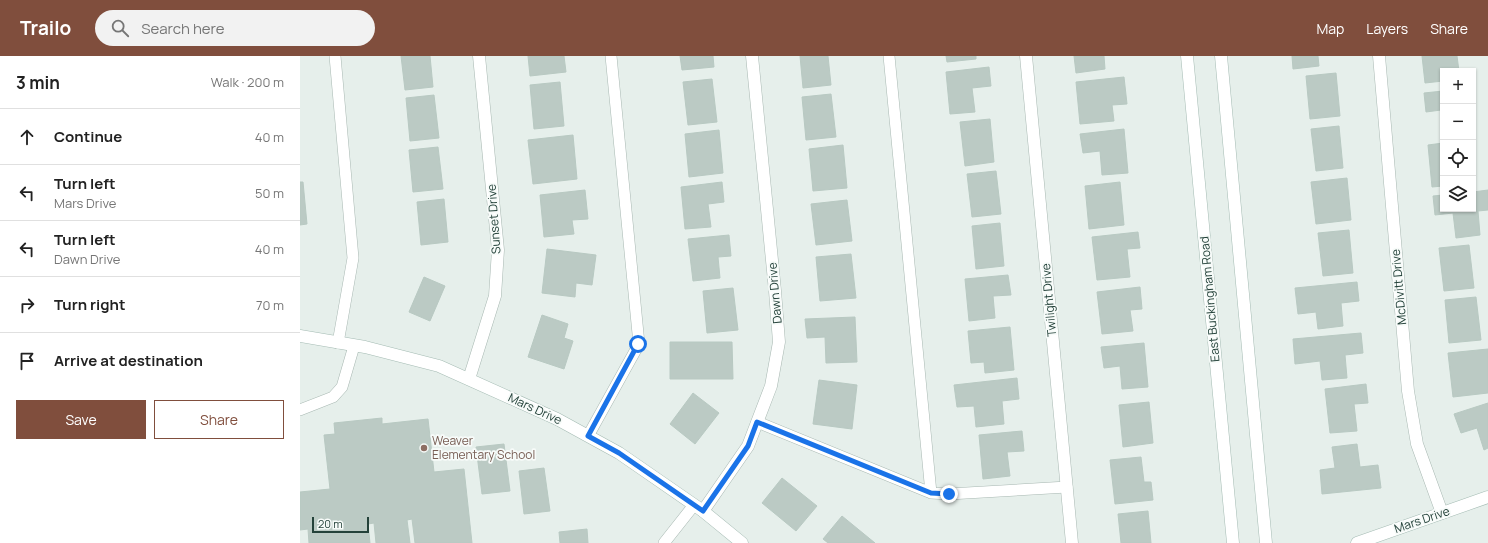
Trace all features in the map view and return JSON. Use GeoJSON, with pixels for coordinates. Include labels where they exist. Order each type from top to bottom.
{"type":"FeatureCollection","features":[{"type":"Feature","properties":{"kind":"street","name":"Sunset Drive"},"geometry":{"type":"LineString","coordinates":[[469,378],[496,296],[498,250],[479,56]]}},
{"type":"Feature","properties":{"kind":"street","name":"Dawn Drive"},"geometry":{"type":"LineString","coordinates":[[699,508],[748,446],[771,386],[779,342],[752,56]]}},
{"type":"Feature","properties":{"kind":"street","name":"Twilight Drive"},"geometry":{"type":"LineString","coordinates":[[1026,56],[1072,543]]}},
{"type":"Feature","properties":{"kind":"street","name":"East Buckingham Road"},"geometry":{"type":"LineString","coordinates":[[1187,56],[1233,543]]}},
{"type":"Feature","properties":{"kind":"street"},"geometry":{"type":"LineString","coordinates":[[1221,56],[1266,543]]}},
{"type":"Feature","properties":{"kind":"street","name":"McDivitt Drive"},"geometry":{"type":"LineString","coordinates":[[1379,56],[1408,391],[1417,444],[1442,513]]}},
{"type":"Feature","properties":{"kind":"street","name":"Mars Drive"},"geometry":{"type":"LineString","coordinates":[[300,336],[354,346],[439,366],[469,378],[557,419],[619,453],[699,508],[742,543]]}},
{"type":"Feature","properties":{"kind":"street","name":"Mars Drive"},"geometry":{"type":"LineString","coordinates":[[1357,543],[1488,497]]}},
{"type":"Feature","properties":{"kind":"lane"},"geometry":{"type":"LineString","coordinates":[[335,56],[353,258],[338,343]]}},
{"type":"Feature","properties":{"kind":"lane"},"geometry":{"type":"LineString","coordinates":[[588,436],[638,344],[611,56]]}},
{"type":"Feature","properties":{"kind":"lane"},"geometry":{"type":"LineString","coordinates":[[889,56],[931,493]]}},
{"type":"Feature","properties":{"kind":"lane"},"geometry":{"type":"LineString","coordinates":[[300,410],[333,397],[342,386],[354,346]]}},
{"type":"Feature","properties":{"kind":"lane"},"geometry":{"type":"LineString","coordinates":[[757,422],[931,493],[949,494],[1067,487]]}},
{"type":"Feature","properties":{"kind":"lane"},"geometry":{"type":"LineString","coordinates":[[664,543],[699,508]]}},
{"type":"Feature","properties":{"kind":"building"},"geometry":{"type":"Polygon","coordinates":[[[401,56],[430,56],[433,87],[405,90],[401,56]]]}},
{"type":"Feature","properties":{"kind":"building"},"geometry":{"type":"Polygon","coordinates":[[[528,56],[564,56],[566,72],[530,76],[528,56]]]}},
{"type":"Feature","properties":{"kind":"building"},"geometry":{"type":"Polygon","coordinates":[[[680,56],[713,56],[714,67],[682,70],[680,56]]]}},
{"type":"Feature","properties":{"kind":"building"},"geometry":{"type":"Polygon","coordinates":[[[800,56],[828,56],[831,85],[803,88],[800,56]]]}},
{"type":"Feature","properties":{"kind":"building"},"geometry":{"type":"Polygon","coordinates":[[[946,56],[976,56],[976,59],[947,62],[946,56]]]}},
{"type":"Feature","properties":{"kind":"building"},"geometry":{"type":"Polygon","coordinates":[[[1074,56],[1104,56],[1105,69],[1076,73],[1074,56]]]}},
{"type":"Feature","properties":{"kind":"building"},"geometry":{"type":"Polygon","coordinates":[[[1292,56],[1318,56],[1319,66],[1293,69],[1292,56]]]}},
{"type":"Feature","properties":{"kind":"building"},"geometry":{"type":"Polygon","coordinates":[[[1422,56],[1457,56],[1459,68],[1440,68],[1440,81],[1425,83],[1422,56]]]}},
{"type":"Feature","properties":{"kind":"building"},"geometry":{"type":"Polygon","coordinates":[[[989,67],[991,86],[972,88],[975,112],[950,114],[946,72],[989,67]]]}},
{"type":"Feature","properties":{"kind":"building"},"geometry":{"type":"Polygon","coordinates":[[[1336,73],[1340,116],[1310,119],[1306,76],[1336,73]]]}},
{"type":"Feature","properties":{"kind":"building"},"geometry":{"type":"Polygon","coordinates":[[[1124,77],[1127,104],[1112,105],[1114,121],[1080,124],[1076,82],[1124,77]]]}},
{"type":"Feature","properties":{"kind":"building"},"geometry":{"type":"Polygon","coordinates":[[[712,79],[717,122],[688,125],[683,82],[712,79]]]}},
{"type":"Feature","properties":{"kind":"building"},"geometry":{"type":"Polygon","coordinates":[[[560,82],[564,126],[534,129],[530,85],[560,82]]]}},
{"type":"Feature","properties":{"kind":"building"},"geometry":{"type":"Polygon","coordinates":[[[1440,91],[1440,110],[1426,112],[1424,93],[1440,91]]]}},
{"type":"Feature","properties":{"kind":"building"},"geometry":{"type":"Polygon","coordinates":[[[831,94],[836,137],[806,140],[802,97],[831,94]]]}},
{"type":"Feature","properties":{"kind":"building"},"geometry":{"type":"Polygon","coordinates":[[[434,95],[439,138],[410,141],[406,98],[434,95]]]}},
{"type":"Feature","properties":{"kind":"building"},"geometry":{"type":"Polygon","coordinates":[[[990,119],[994,162],[965,166],[960,122],[990,119]]]}},
{"type":"Feature","properties":{"kind":"building"},"geometry":{"type":"Polygon","coordinates":[[[1339,126],[1343,168],[1316,171],[1311,129],[1339,126]]]}},
{"type":"Feature","properties":{"kind":"building"},"geometry":{"type":"Polygon","coordinates":[[[1124,129],[1128,173],[1102,175],[1100,151],[1083,153],[1080,134],[1124,129]]]}},
{"type":"Feature","properties":{"kind":"building"},"geometry":{"type":"Polygon","coordinates":[[[719,130],[723,173],[689,177],[685,134],[719,130]]]}},
{"type":"Feature","properties":{"kind":"building"},"geometry":{"type":"Polygon","coordinates":[[[573,135],[577,179],[533,184],[528,140],[573,135]]]}},
{"type":"Feature","properties":{"kind":"building"},"geometry":{"type":"Polygon","coordinates":[[[1440,143],[1440,186],[1432,187],[1428,145],[1440,143]]]}},
{"type":"Feature","properties":{"kind":"building"},"geometry":{"type":"Polygon","coordinates":[[[843,145],[847,188],[813,191],[809,149],[843,145]]]}},
{"type":"Feature","properties":{"kind":"building"},"geometry":{"type":"Polygon","coordinates":[[[438,147],[443,189],[413,192],[409,150],[438,147]]]}},
{"type":"Feature","properties":{"kind":"building"},"geometry":{"type":"Polygon","coordinates":[[[996,171],[1001,214],[972,217],[967,174],[996,171]]]}},
{"type":"Feature","properties":{"kind":"building"},"geometry":{"type":"Polygon","coordinates":[[[1347,178],[1351,220],[1316,224],[1311,182],[1347,178]]]}},
{"type":"Feature","properties":{"kind":"building"},"geometry":{"type":"Polygon","coordinates":[[[300,182],[303,182],[307,224],[300,225],[300,182]]]}},
{"type":"Feature","properties":{"kind":"building"},"geometry":{"type":"Polygon","coordinates":[[[722,182],[724,202],[708,204],[711,227],[685,229],[681,187],[722,182]]]}},
{"type":"Feature","properties":{"kind":"building"},"geometry":{"type":"Polygon","coordinates":[[[1120,182],[1124,225],[1089,229],[1085,186],[1120,182]]]}},
{"type":"Feature","properties":{"kind":"building"},"geometry":{"type":"Polygon","coordinates":[[[585,190],[588,219],[572,220],[574,234],[544,237],[540,195],[585,190]]]}},
{"type":"Feature","properties":{"kind":"building"},"geometry":{"type":"Polygon","coordinates":[[[1488,190],[1488,210],[1478,211],[1480,235],[1456,238],[1453,213],[1435,215],[1433,196],[1440,195],[1440,212],[1476,212],[1476,192],[1488,190]]]}},
{"type":"Feature","properties":{"kind":"building"},"geometry":{"type":"Polygon","coordinates":[[[444,199],[448,242],[421,245],[417,202],[444,199]]]}},
{"type":"Feature","properties":{"kind":"building"},"geometry":{"type":"Polygon","coordinates":[[[847,200],[852,241],[816,245],[811,204],[847,200]]]}},
{"type":"Feature","properties":{"kind":"building"},"geometry":{"type":"Polygon","coordinates":[[[1000,223],[1004,266],[976,269],[972,226],[1000,223]]]}},
{"type":"Feature","properties":{"kind":"building"},"geometry":{"type":"Polygon","coordinates":[[[1349,230],[1353,273],[1323,276],[1318,233],[1349,230]]]}},
{"type":"Feature","properties":{"kind":"building"},"geometry":{"type":"Polygon","coordinates":[[[1138,232],[1140,248],[1127,249],[1130,277],[1097,280],[1092,237],[1138,232]]]}},
{"type":"Feature","properties":{"kind":"building"},"geometry":{"type":"Polygon","coordinates":[[[729,235],[731,256],[718,257],[720,278],[693,281],[688,239],[729,235]]]}},
{"type":"Feature","properties":{"kind":"building"},"geometry":{"type":"Polygon","coordinates":[[[1469,245],[1474,288],[1444,291],[1439,248],[1469,245]]]}},
{"type":"Feature","properties":{"kind":"building"},"geometry":{"type":"Polygon","coordinates":[[[547,249],[596,255],[592,285],[576,283],[575,297],[542,293],[547,249]]]}},
{"type":"Feature","properties":{"kind":"building"},"geometry":{"type":"Polygon","coordinates":[[[851,254],[856,298],[820,301],[816,257],[851,254]]]}},
{"type":"Feature","properties":{"kind":"building"},"geometry":{"type":"Polygon","coordinates":[[[1008,275],[1011,295],[993,296],[995,318],[969,321],[965,279],[1008,275]]]}},
{"type":"Feature","properties":{"kind":"building"},"geometry":{"type":"Polygon","coordinates":[[[424,277],[445,286],[430,321],[409,312],[424,277]]]}},
{"type":"Feature","properties":{"kind":"building"},"geometry":{"type":"Polygon","coordinates":[[[1357,282],[1359,301],[1341,303],[1343,326],[1318,329],[1316,312],[1298,314],[1295,288],[1357,282]]]}},
{"type":"Feature","properties":{"kind":"building"},"geometry":{"type":"Polygon","coordinates":[[[1140,287],[1142,309],[1130,310],[1133,331],[1102,334],[1097,292],[1140,287]]]}},
{"type":"Feature","properties":{"kind":"building"},"geometry":{"type":"Polygon","coordinates":[[[733,288],[738,330],[707,333],[703,291],[733,288]]]}},
{"type":"Feature","properties":{"kind":"building"},"geometry":{"type":"Polygon","coordinates":[[[1476,297],[1481,340],[1449,343],[1445,300],[1476,297]]]}},
{"type":"Feature","properties":{"kind":"building"},"geometry":{"type":"Polygon","coordinates":[[[542,315],[568,324],[564,338],[573,341],[564,369],[528,357],[542,315]]]}},
{"type":"Feature","properties":{"kind":"building"},"geometry":{"type":"Polygon","coordinates":[[[855,317],[857,362],[826,363],[825,337],[807,338],[805,319],[855,317]]]}},
{"type":"Feature","properties":{"kind":"building"},"geometry":{"type":"Polygon","coordinates":[[[1010,327],[1014,370],[985,373],[984,362],[971,363],[968,331],[1010,327]]]}},
{"type":"Feature","properties":{"kind":"building"},"geometry":{"type":"Polygon","coordinates":[[[1361,333],[1363,353],[1345,355],[1347,378],[1322,380],[1320,361],[1295,364],[1293,339],[1361,333]]]}},
{"type":"Feature","properties":{"kind":"building"},"geometry":{"type":"Polygon","coordinates":[[[670,342],[732,342],[733,379],[670,379],[670,342]]]}},
{"type":"Feature","properties":{"kind":"building"},"geometry":{"type":"Polygon","coordinates":[[[1144,343],[1148,387],[1122,389],[1120,366],[1104,368],[1101,347],[1144,343]]]}},
{"type":"Feature","properties":{"kind":"building"},"geometry":{"type":"Polygon","coordinates":[[[1488,349],[1488,393],[1453,397],[1448,353],[1488,349]]]}},
{"type":"Feature","properties":{"kind":"building"},"geometry":{"type":"Polygon","coordinates":[[[1017,378],[1019,399],[1002,401],[1004,424],[976,427],[974,406],[957,407],[954,385],[1017,378]]]}},
{"type":"Feature","properties":{"kind":"building"},"geometry":{"type":"Polygon","coordinates":[[[819,380],[857,385],[852,429],[813,424],[819,380]]]}},
{"type":"Feature","properties":{"kind":"building"},"geometry":{"type":"Polygon","coordinates":[[[1366,384],[1368,403],[1354,404],[1357,431],[1330,433],[1325,389],[1366,384]]]}},
{"type":"Feature","properties":{"kind":"building"},"geometry":{"type":"Polygon","coordinates":[[[693,393],[719,413],[695,444],[670,424],[693,393]]]}},
{"type":"Feature","properties":{"kind":"building"},"geometry":{"type":"Polygon","coordinates":[[[1149,402],[1153,443],[1123,447],[1119,405],[1149,402]]]}},
{"type":"Feature","properties":{"kind":"building"},"geometry":{"type":"Polygon","coordinates":[[[1488,403],[1488,448],[1484,450],[1477,428],[1461,433],[1454,414],[1488,403]]]}},
{"type":"Feature","properties":{"kind":"building"},"geometry":{"type":"Polygon","coordinates":[[[382,418],[382,424],[428,419],[434,472],[464,469],[472,543],[415,543],[412,519],[407,520],[410,543],[376,543],[374,523],[368,524],[370,543],[309,543],[308,529],[300,530],[300,492],[330,489],[324,435],[335,434],[334,423],[382,418]]]}},
{"type":"Feature","properties":{"kind":"building"},"geometry":{"type":"Polygon","coordinates":[[[1022,431],[1024,451],[1007,452],[1010,476],[983,479],[979,435],[1022,431]]]}},
{"type":"Feature","properties":{"kind":"building"},"geometry":{"type":"Polygon","coordinates":[[[504,444],[510,491],[482,494],[476,447],[504,444]]]}},
{"type":"Feature","properties":{"kind":"building"},"geometry":{"type":"Polygon","coordinates":[[[1357,444],[1360,467],[1378,465],[1381,488],[1322,494],[1320,470],[1335,468],[1332,447],[1357,444]]]}},
{"type":"Feature","properties":{"kind":"building"},"geometry":{"type":"Polygon","coordinates":[[[1141,457],[1144,482],[1151,482],[1153,500],[1115,504],[1110,460],[1141,457]]]}},
{"type":"Feature","properties":{"kind":"building"},"geometry":{"type":"Polygon","coordinates":[[[544,468],[550,511],[524,514],[519,471],[544,468]]]}},
{"type":"Feature","properties":{"kind":"building"},"geometry":{"type":"Polygon","coordinates":[[[782,478],[817,506],[796,531],[762,503],[782,478]]]}},
{"type":"Feature","properties":{"kind":"building"},"geometry":{"type":"Polygon","coordinates":[[[1148,511],[1151,543],[1121,543],[1118,514],[1148,511]]]}},
{"type":"Feature","properties":{"kind":"building"},"geometry":{"type":"Polygon","coordinates":[[[842,516],[875,543],[828,543],[823,539],[842,516]]]}},
{"type":"Feature","properties":{"kind":"building"},"geometry":{"type":"Polygon","coordinates":[[[587,529],[588,543],[560,543],[559,532],[587,529]]]}},
{"type":"Feature","properties":{"kind":"place","name":"Weaver Elementary School"},"geometry":{"type":"Point","coordinates":[424,448]}},
{"type":"Feature","properties":{"kind":"route"},"geometry":{"type":"LineString","coordinates":[[638,344],[588,436],[619,453],[703,511],[748,446],[757,422],[931,493],[949,494]]}}]}
